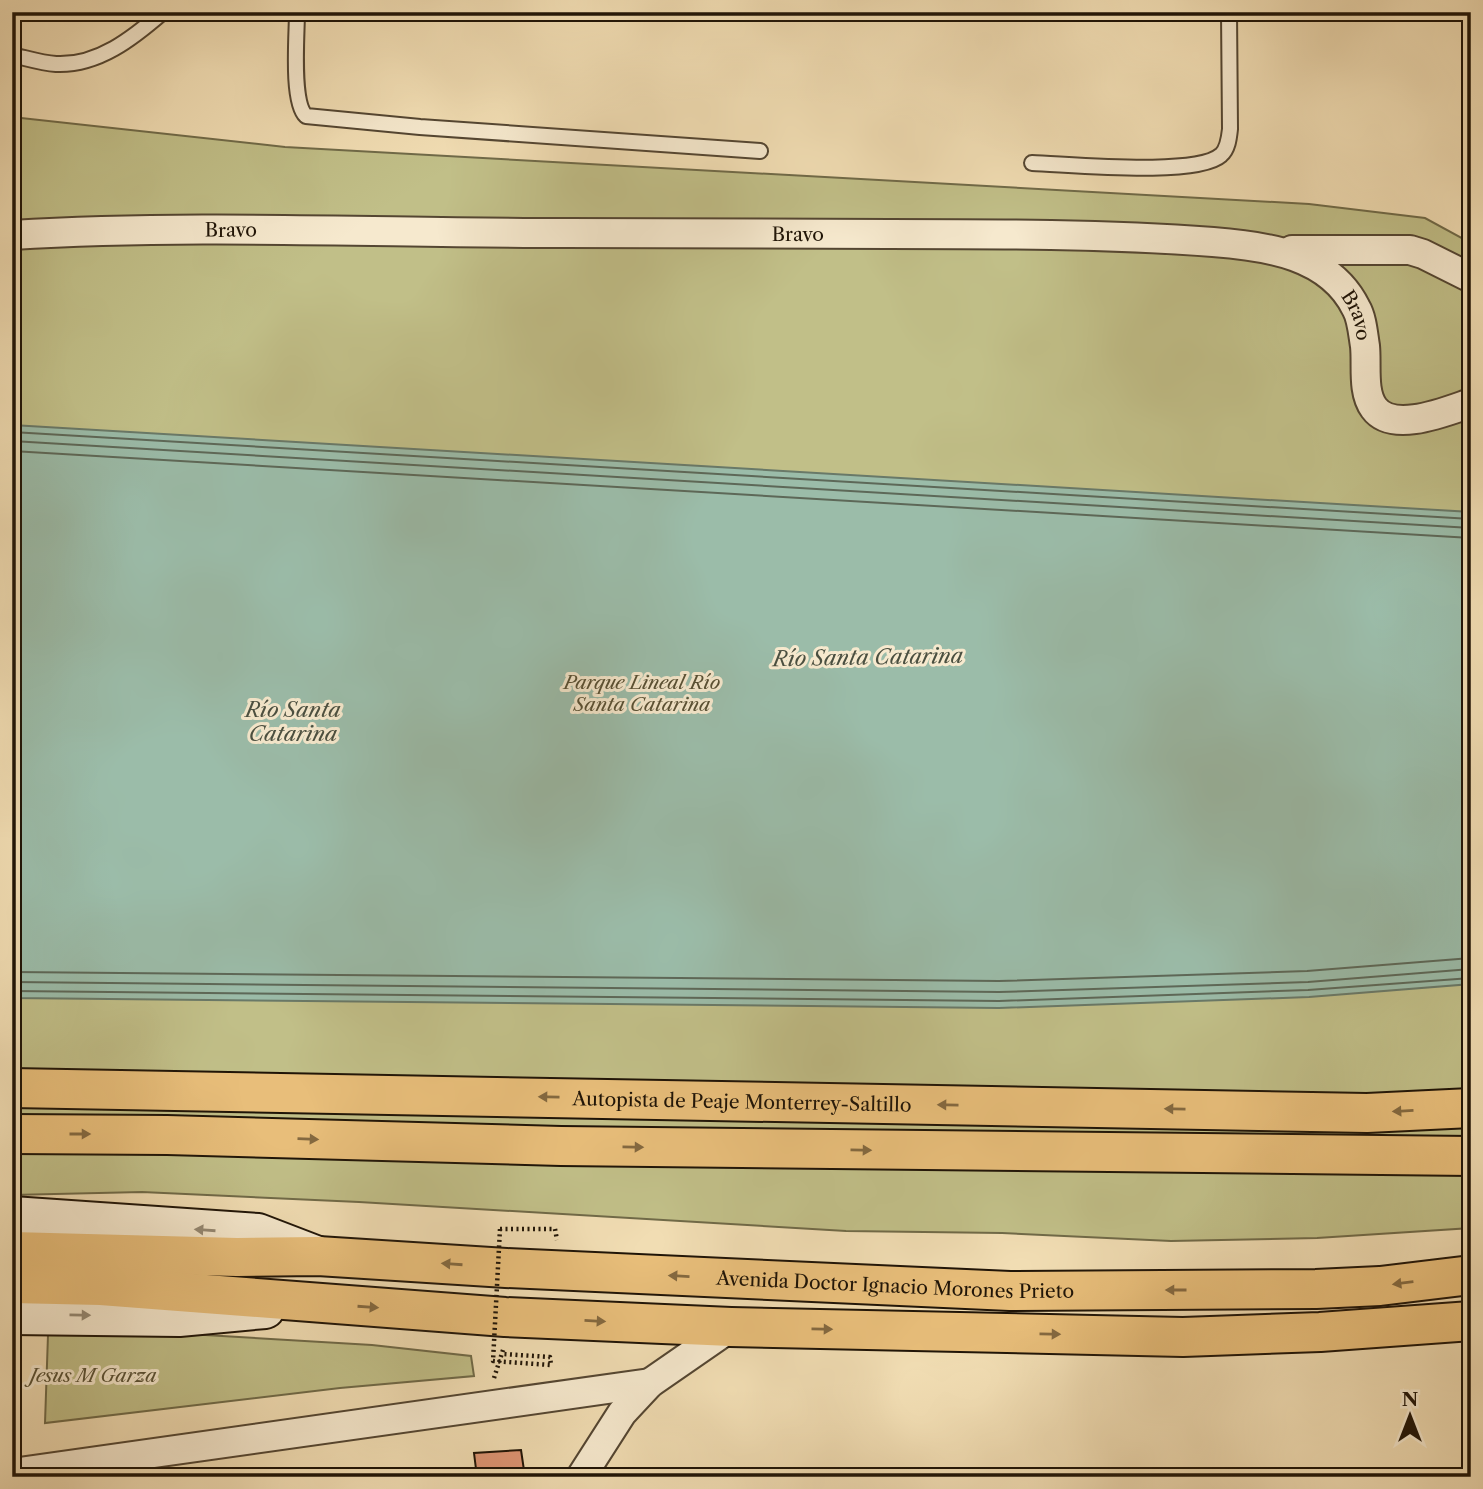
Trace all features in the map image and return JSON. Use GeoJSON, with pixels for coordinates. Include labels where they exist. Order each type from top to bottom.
{"type":"FeatureCollection","features":[{"type":"Feature","properties":{"kind":"main road","name":"Autopista de Peaje Monterrey-Saltillo"},"geometry":{"type":"LineString","coordinates":[[12,1088],[1353,1113],[1471,1108]]}},
{"type":"Feature","properties":{"kind":"main road"},"geometry":{"type":"LineString","coordinates":[[12,1134],[167,1135],[561,1146],[1471,1156]]}},
{"type":"Feature","properties":{"kind":"main road","name":"Avenida Doctor Ignacio Morones Prieto"},"geometry":{"type":"LineString","coordinates":[[12,1216],[258,1233],[318,1256]]}},
{"type":"Feature","properties":{"kind":"main road","name":"Avenida Doctor Ignacio Morones Prieto"},"geometry":{"type":"LineString","coordinates":[[12,1251],[237,1257],[318,1256],[506,1268],[1010,1291],[1316,1289],[1380,1286],[1471,1275]]}},
{"type":"Feature","properties":{"kind":"main road"},"geometry":{"type":"LineString","coordinates":[[12,1284],[101,1286],[227,1294],[505,1317],[732,1327],[1183,1338],[1471,1321]]}},
{"type":"Feature","properties":{"kind":"main road"},"geometry":{"type":"LineString","coordinates":[[12,1315],[178,1317],[328,1304]]}},
{"type":"Feature","properties":{"kind":"street","name":"Bravo"},"geometry":{"type":"LineString","coordinates":[[12,235],[148,229],[1075,234],[1218,242],[1276,250],[1316,264],[1341,285],[1358,310],[1365,348],[1367,385],[1371,405],[1377,412],[1406,420],[1424,419],[1471,403]]}},
{"type":"Feature","properties":{"kind":"street"},"geometry":{"type":"LineString","coordinates":[[1276,250],[1410,250],[1471,278]]}},
{"type":"Feature","properties":{"kind":"street"},"geometry":{"type":"LineString","coordinates":[[581,1477],[622,1413],[650,1383],[732,1327]]}},
{"type":"Feature","properties":{"kind":"street"},"geometry":{"type":"LineString","coordinates":[[12,1473],[650,1383]]}},
{"type":"Feature","properties":{"kind":"lane"},"geometry":{"type":"LineString","coordinates":[[12,55],[55,64],[92,60],[144,29],[163,12]]}},
{"type":"Feature","properties":{"kind":"lane"},"geometry":{"type":"LineString","coordinates":[[297,12],[298,94],[302,112],[306,116],[420,127],[760,151]]}},
{"type":"Feature","properties":{"kind":"lane"},"geometry":{"type":"LineString","coordinates":[[1032,163],[1179,168],[1204,163],[1222,155],[1228,144],[1230,129],[1229,12]]}},
{"type":"Feature","properties":{"kind":"path"},"geometry":{"type":"LineString","coordinates":[[500,1229],[493,1361],[551,1365],[550,1357],[503,1354]]}},
{"type":"Feature","properties":{"kind":"green space","name":"Parque Lineal Río Santa Catarina"},"geometry":{"type":"Polygon","coordinates":[[[12,117],[285,147],[1309,204],[1425,218],[1471,243],[1471,1228],[1317,1238],[1171,1241],[1002,1233],[846,1231],[142,1192],[12,1195],[12,117]]]}},
{"type":"Feature","properties":{"kind":"green space","name":"Jesus M Garza"},"geometry":{"type":"Polygon","coordinates":[[[120,1330],[372,1345],[471,1356],[474,1376],[340,1388],[45,1423],[48,1335],[120,1330]]]}},
{"type":"Feature","properties":{"kind":"water","name":"Río Santa Catarina"},"geometry":{"type":"Polygon","coordinates":[[[12,425],[1471,512],[1471,984],[1309,997],[999,1008],[12,998],[12,425]]]}},
{"type":"Feature","properties":{"kind":"building"},"geometry":{"type":"Polygon","coordinates":[[[521,1450],[525,1477],[477,1477],[474,1453],[521,1450]]]}}]}
